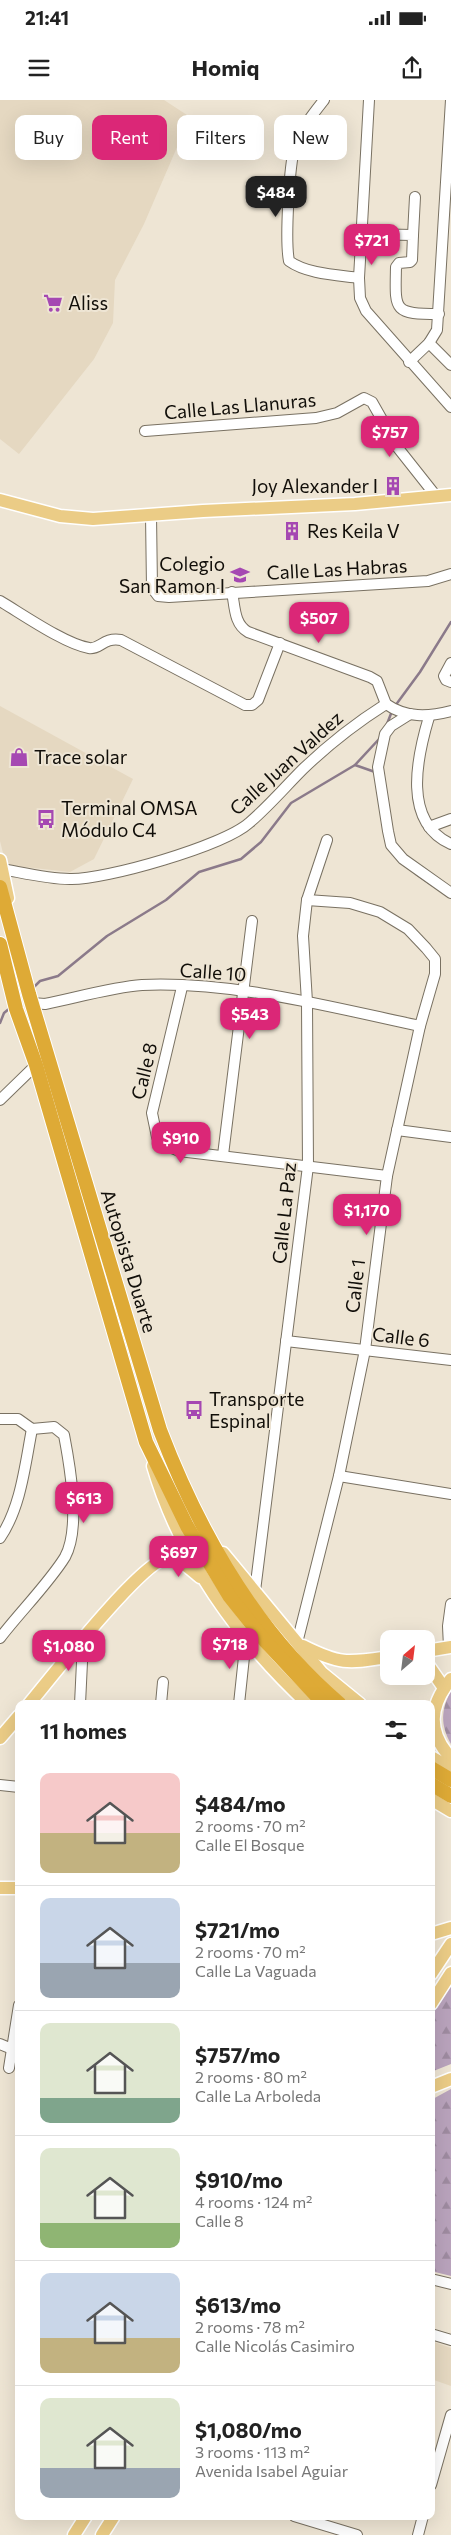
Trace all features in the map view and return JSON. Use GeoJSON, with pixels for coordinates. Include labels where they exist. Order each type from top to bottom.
{"type":"FeatureCollection","features":[{"type":"Feature","properties":{"kind":"highway"},"geometry":{"type":"LineString","coordinates":[[0,887],[13,930]]}},
{"type":"Feature","properties":{"kind":"highway","name":"Autopista Duarte"},"geometry":{"type":"LineString","coordinates":[[13,930],[30,999],[160,1430],[177,1474],[226,1568],[266,1625],[308,1673],[336,1700]]}},
{"type":"Feature","properties":{"kind":"highway","name":"Autopista Duarte"},"geometry":{"type":"LineString","coordinates":[[1,950],[16,1009],[36,1065],[146,1442],[187,1526],[230,1598],[265,1641],[320,1700]]}},
{"type":"Feature","properties":{"kind":"highway"},"geometry":{"type":"LineString","coordinates":[[437,1761],[451,1780]]}},
{"type":"Feature","properties":{"kind":"highway"},"geometry":{"type":"LineString","coordinates":[[435,1789],[450,1806]]}},
{"type":"Feature","properties":{"kind":"main road"},"geometry":{"type":"LineString","coordinates":[[2,501],[60,516],[93,519],[355,504],[451,495]]}},
{"type":"Feature","properties":{"kind":"main road"},"geometry":{"type":"LineString","coordinates":[[1,865],[13,930]]}},
{"type":"Feature","properties":{"kind":"main road","name":"Autopista Duarte"},"geometry":{"type":"LineString","coordinates":[[146,1442],[160,1490],[177,1530],[204,1580],[246,1638],[278,1676],[304,1700]]}},
{"type":"Feature","properties":{"kind":"main road","name":"Autopista Duarte"},"geometry":{"type":"LineString","coordinates":[[207,1534],[322,1672],[355,1700]]}},
{"type":"Feature","properties":{"kind":"main road"},"geometry":{"type":"LineString","coordinates":[[33,1700],[134,1582],[155,1562],[166,1558],[174,1559],[204,1580]]}},
{"type":"Feature","properties":{"kind":"main road"},"geometry":{"type":"LineString","coordinates":[[297,1643],[328,1659],[348,1662],[380,1657]]}},
{"type":"Feature","properties":{"kind":"main road"},"geometry":{"type":"LineString","coordinates":[[435,1650],[450,1648]]}},
{"type":"Feature","properties":{"kind":"main road"},"geometry":{"type":"LineString","coordinates":[[435,1671],[447,1683],[435,1708]]}},
{"type":"Feature","properties":{"kind":"main road"},"geometry":{"type":"LineString","coordinates":[[278,1676],[294,1700]]}},
{"type":"Feature","properties":{"kind":"main road"},"geometry":{"type":"LineString","coordinates":[[2,1733],[15,1720]]}},
{"type":"Feature","properties":{"kind":"main road"},"geometry":{"type":"LineString","coordinates":[[435,1733],[437,1761],[451,1768]]}},
{"type":"Feature","properties":{"kind":"main road"},"geometry":{"type":"LineString","coordinates":[[435,1800],[450,1806]]}},
{"type":"Feature","properties":{"kind":"main road"},"geometry":{"type":"LineString","coordinates":[[435,1805],[450,1806]]}},
{"type":"Feature","properties":{"kind":"main road"},"geometry":{"type":"LineString","coordinates":[[0,1888],[15,1888]]}},
{"type":"Feature","properties":{"kind":"main road"},"geometry":{"type":"LineString","coordinates":[[435,1933],[451,1928]]}},
{"type":"Feature","properties":{"kind":"main road"},"geometry":{"type":"LineString","coordinates":[[435,1968],[451,1944]]}},
{"type":"Feature","properties":{"kind":"main road"},"geometry":{"type":"LineString","coordinates":[[435,1998],[451,1973]]}},
{"type":"Feature","properties":{"kind":"main road"},"geometry":{"type":"LineString","coordinates":[[435,2086],[451,2079]]}},
{"type":"Feature","properties":{"kind":"main road"},"geometry":{"type":"LineString","coordinates":[[74,2535],[83,2520]]}},
{"type":"Feature","properties":{"kind":"main road"},"geometry":{"type":"LineString","coordinates":[[102,2535],[111,2520]]}},
{"type":"Feature","properties":{"kind":"street"},"geometry":{"type":"LineString","coordinates":[[324,100],[300,134],[295,147],[289,222],[289,261],[294,265],[322,272],[359,278]]}},
{"type":"Feature","properties":{"kind":"street"},"geometry":{"type":"LineString","coordinates":[[369,100],[359,278],[360,298],[366,312],[451,407]]}},
{"type":"Feature","properties":{"kind":"street"},"geometry":{"type":"LineString","coordinates":[[409,362],[429,343],[437,330],[451,100]]}},
{"type":"Feature","properties":{"kind":"street"},"geometry":{"type":"LineString","coordinates":[[415,197],[412,260],[399,263],[396,267],[397,304],[402,311],[410,314],[439,314]]}},
{"type":"Feature","properties":{"kind":"street"},"geometry":{"type":"LineString","coordinates":[[362,234],[413,235]]}},
{"type":"Feature","properties":{"kind":"street"},"geometry":{"type":"LineString","coordinates":[[429,343],[451,365]]}},
{"type":"Feature","properties":{"kind":"street","name":"Calle Las Llanuras"},"geometry":{"type":"LineString","coordinates":[[145,431],[316,418],[337,413],[364,398],[372,402],[398,448],[436,496]]}},
{"type":"Feature","properties":{"kind":"street","name":"Calle Las Habras"},"geometry":{"type":"LineString","coordinates":[[151,515],[152,588],[158,596],[428,581],[451,574]]}},
{"type":"Feature","properties":{"kind":"street"},"geometry":{"type":"LineString","coordinates":[[232,592],[237,620],[242,628],[370,677],[377,681],[389,706],[407,714],[429,717],[451,711]]}},
{"type":"Feature","properties":{"kind":"street"},"geometry":{"type":"LineString","coordinates":[[0,601],[72,642],[88,648],[95,648],[112,638],[121,640],[245,705],[252,705],[258,700],[280,643]]}},
{"type":"Feature","properties":{"kind":"street"},"geometry":{"type":"LineString","coordinates":[[451,663],[444,676],[446,680],[451,682]]}},
{"type":"Feature","properties":{"kind":"street","name":"Calle Juan Valdez"},"geometry":{"type":"LineString","coordinates":[[1,865],[70,880],[121,871],[157,861],[234,833],[249,824],[304,768],[356,722],[389,706]]}},
{"type":"Feature","properties":{"kind":"street"},"geometry":{"type":"LineString","coordinates":[[407,714],[391,726],[385,734],[378,767],[391,845],[403,859],[451,893]]}},
{"type":"Feature","properties":{"kind":"street"},"geometry":{"type":"LineString","coordinates":[[429,717],[419,752],[417,780],[421,811],[429,827],[440,839],[451,844]]}},
{"type":"Feature","properties":{"kind":"street"},"geometry":{"type":"LineString","coordinates":[[429,827],[451,819]]}},
{"type":"Feature","properties":{"kind":"street","name":"Calle La Paz"},"geometry":{"type":"LineString","coordinates":[[255,1592],[308,1166],[307,1002],[303,936],[307,900],[327,840]]}},
{"type":"Feature","properties":{"kind":"street","name":"Calle 1"},"geometry":{"type":"LineString","coordinates":[[297,1643],[339,1476],[364,1350],[387,1176],[420,1026],[435,974],[435,959],[426,948],[408,929],[380,912],[350,903],[307,900]]}},
{"type":"Feature","properties":{"kind":"street"},"geometry":{"type":"LineString","coordinates":[[223,1155],[252,921]]}},
{"type":"Feature","properties":{"kind":"street","name":"Calle 10"},"geometry":{"type":"LineString","coordinates":[[30,999],[45,1004],[141,985],[243,991],[307,1002],[420,1026]]}},
{"type":"Feature","properties":{"kind":"street","name":"Calle 8"},"geometry":{"type":"LineString","coordinates":[[182,987],[152,1113],[153,1128],[157,1137],[173,1148],[387,1176]]}},
{"type":"Feature","properties":{"kind":"street"},"geometry":{"type":"LineString","coordinates":[[0,1100],[36,1065]]}},
{"type":"Feature","properties":{"kind":"street"},"geometry":{"type":"LineString","coordinates":[[397,1130],[451,1137]]}},
{"type":"Feature","properties":{"kind":"street","name":"Calle 6"},"geometry":{"type":"LineString","coordinates":[[286,1341],[451,1360]]}},
{"type":"Feature","properties":{"kind":"street"},"geometry":{"type":"LineString","coordinates":[[0,1419],[18,1419],[32,1429],[54,1427],[64,1435],[71,1471],[73,1510],[70,1546],[59,1564],[0,1638]]}},
{"type":"Feature","properties":{"kind":"street"},"geometry":{"type":"LineString","coordinates":[[0,1538],[9,1525],[12,1516],[32,1429]]}},
{"type":"Feature","properties":{"kind":"street"},"geometry":{"type":"LineString","coordinates":[[339,1476],[451,1494]]}},
{"type":"Feature","properties":{"kind":"street"},"geometry":{"type":"LineString","coordinates":[[450,1648],[448,1626],[451,1604]]}},
{"type":"Feature","properties":{"kind":"street"},"geometry":{"type":"LineString","coordinates":[[239,1700],[246,1638]]}},
{"type":"Feature","properties":{"kind":"street"},"geometry":{"type":"LineString","coordinates":[[80,1700],[83,1641]]}},
{"type":"Feature","properties":{"kind":"street"},"geometry":{"type":"LineString","coordinates":[[161,1700],[163,1682]]}},
{"type":"Feature","properties":{"kind":"street"},"geometry":{"type":"LineString","coordinates":[[0,1786],[15,1787]]}},
{"type":"Feature","properties":{"kind":"street"},"geometry":{"type":"LineString","coordinates":[[9,2068],[15,2031]]}},
{"type":"Feature","properties":{"kind":"street"},"geometry":{"type":"LineString","coordinates":[[0,2044],[12,2050]]}},
{"type":"Feature","properties":{"kind":"street"},"geometry":{"type":"LineString","coordinates":[[435,2281],[451,2284]]}},
{"type":"Feature","properties":{"kind":"street"},"geometry":{"type":"LineString","coordinates":[[435,2335],[451,2340]]}},
{"type":"Feature","properties":{"kind":"street"},"geometry":{"type":"LineString","coordinates":[[435,2476],[446,2451],[451,2415]]}},
{"type":"Feature","properties":{"kind":"street"},"geometry":{"type":"LineString","coordinates":[[307,2520],[358,2535]]}},
{"type":"Feature","properties":{"kind":"street"},"geometry":{"type":"LineString","coordinates":[[418,2535],[422,2520]]}},
{"type":"Feature","properties":{"kind":"shaded area"},"geometry":{"type":"Polygon","coordinates":[[[0,100],[164,100],[187,115],[177,115],[177,147],[144,224],[115,280],[113,323],[94,359],[19,454],[0,439],[0,100]]]}},
{"type":"Feature","properties":{"kind":"shaded area"},"geometry":{"type":"Polygon","coordinates":[[[0,706],[133,779],[94,859],[70,872],[6,865],[0,841],[0,706]]]}},
{"type":"Feature","properties":{"kind":"shaded area"},"geometry":{"type":"Polygon","coordinates":[[[435,2342],[451,2348],[451,2386],[435,2380],[435,2342]]]}},
{"type":"Feature","properties":{"kind":"green space"},"geometry":{"type":"Polygon","coordinates":[[[451,1691],[451,1744],[447,1737],[443,1717],[445,1704],[451,1691]]]}},
{"type":"Feature","properties":{"kind":"green space"},"geometry":{"type":"Polygon","coordinates":[[[451,1979],[451,2064],[435,2070],[435,2004],[451,1979]]]}},
{"type":"Feature","properties":{"kind":"green space"},"geometry":{"type":"Polygon","coordinates":[[[451,2089],[451,2276],[435,2272],[435,2098],[451,2089]]]}},
{"type":"Feature","properties":{"kind":"waterway"},"geometry":{"type":"LineString","coordinates":[[395,706],[420,672],[451,622]]}},
{"type":"Feature","properties":{"kind":"waterway"},"geometry":{"type":"LineString","coordinates":[[387,724],[392,711]]}},
{"type":"Feature","properties":{"kind":"waterway"},"geometry":{"type":"LineString","coordinates":[[33,988],[40,981],[58,976],[107,936],[166,900],[199,872],[241,859],[261,842],[291,803],[355,765],[380,738]]}},
{"type":"Feature","properties":{"kind":"waterway"},"geometry":{"type":"LineString","coordinates":[[355,765],[375,772]]}},
{"type":"Feature","properties":{"kind":"waterway"},"geometry":{"type":"LineString","coordinates":[[416,874],[432,885]]}},
{"type":"Feature","properties":{"kind":"waterway"},"geometry":{"type":"LineString","coordinates":[[0,1023],[4,1013],[10,1008]]}},
{"type":"Feature","properties":{"kind":"place","name":"Aliss"},"geometry":{"type":"Point","coordinates":[53,303]}},
{"type":"Feature","properties":{"kind":"place","name":"Joy Alexander I"},"geometry":{"type":"Point","coordinates":[393,486]}},
{"type":"Feature","properties":{"kind":"place","name":"Res Keila V"},"geometry":{"type":"Point","coordinates":[292,531]}},
{"type":"Feature","properties":{"kind":"place","name":"Colegio San Ramon I"},"geometry":{"type":"Point","coordinates":[240,575]}},
{"type":"Feature","properties":{"kind":"place","name":"Trace solar"},"geometry":{"type":"Point","coordinates":[19,757]}},
{"type":"Feature","properties":{"kind":"place","name":"Terminal OMSA Módulo C4"},"geometry":{"type":"Point","coordinates":[46,819]}},
{"type":"Feature","properties":{"kind":"place","name":"Transporte Espinal"},"geometry":{"type":"Point","coordinates":[194,1410]}}]}
